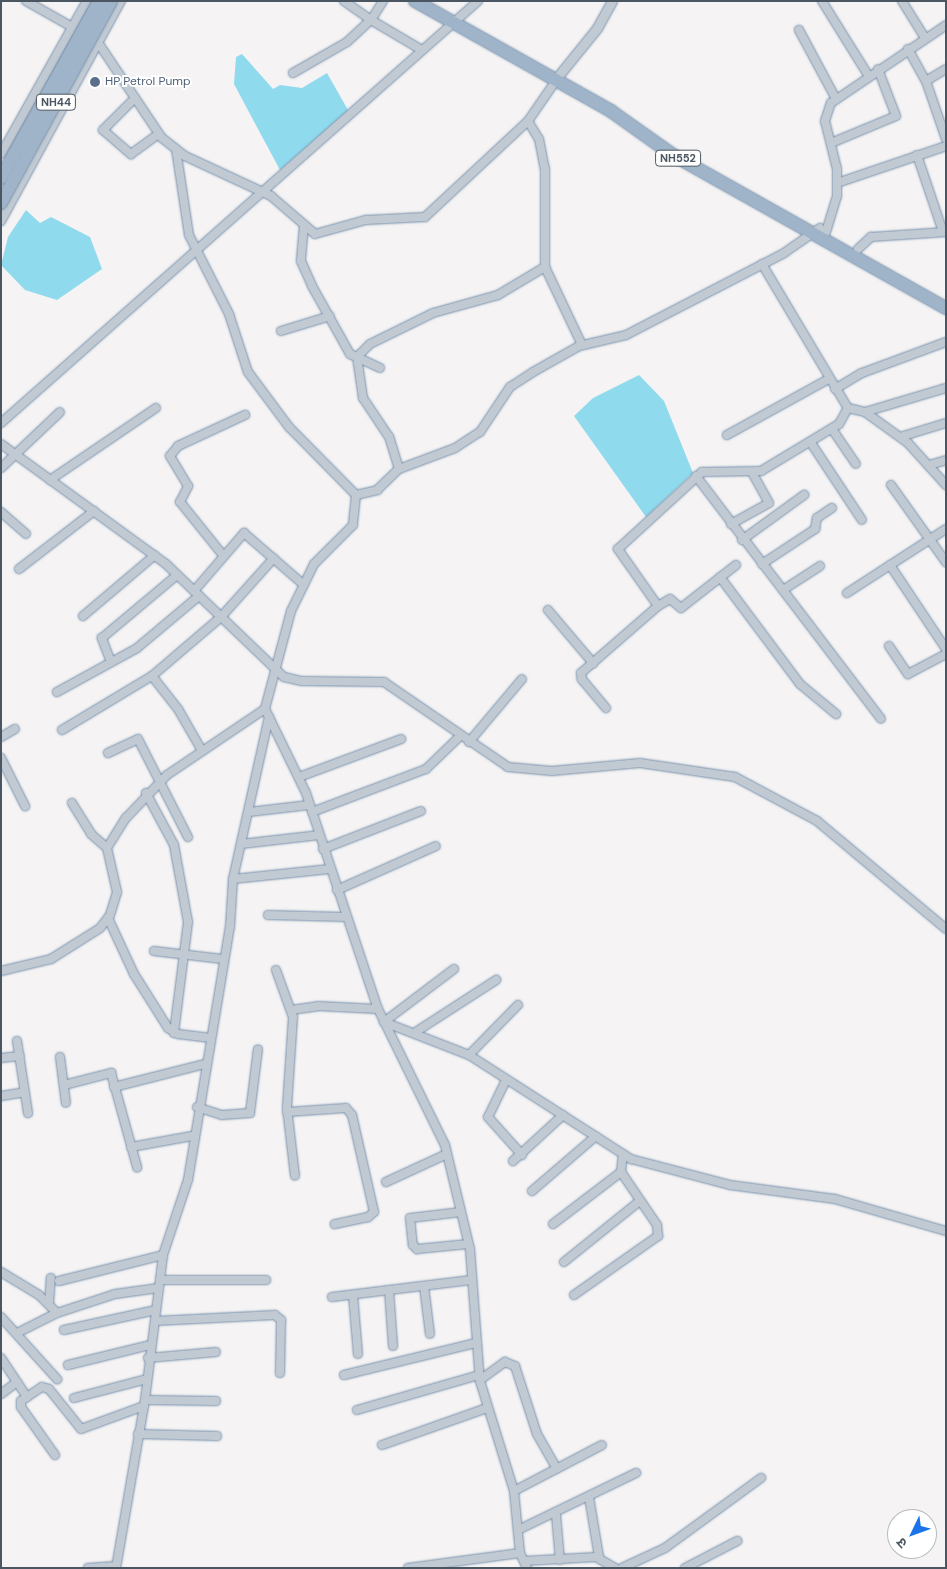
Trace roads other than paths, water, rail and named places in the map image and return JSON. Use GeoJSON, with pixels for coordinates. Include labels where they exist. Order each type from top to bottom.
{"type":"FeatureCollection","features":[{"type":"Feature","properties":{"kind":"highway","name":"NH44"},"geometry":{"type":"LineString","coordinates":[[1,178],[99,1]]}},
{"type":"Feature","properties":{"kind":"highway","name":"NH44"},"geometry":{"type":"LineString","coordinates":[[1,203],[111,1]]}},
{"type":"Feature","properties":{"kind":"highway","name":"NH552"},"geometry":{"type":"LineString","coordinates":[[415,1],[457,18]]}},
{"type":"Feature","properties":{"kind":"highway","name":"NH552"},"geometry":{"type":"LineString","coordinates":[[431,1],[557,78],[820,231],[946,308]]}},
{"type":"Feature","properties":{"kind":"highway","name":"NH552"},"geometry":{"type":"LineString","coordinates":[[820,231],[858,249],[946,300]]}},
{"type":"Feature","properties":{"kind":"street"},"geometry":{"type":"LineString","coordinates":[[26,1],[72,27]]}},
{"type":"Feature","properties":{"kind":"street"},"geometry":{"type":"LineString","coordinates":[[1,154],[87,1]]}},
{"type":"Feature","properties":{"kind":"street"},"geometry":{"type":"LineString","coordinates":[[1,221],[121,1]]}},
{"type":"Feature","properties":{"kind":"street"},"geometry":{"type":"LineString","coordinates":[[344,1],[371,20],[422,50]]}},
{"type":"Feature","properties":{"kind":"street"},"geometry":{"type":"LineString","coordinates":[[293,73],[347,42],[371,20],[383,1]]}},
{"type":"Feature","properties":{"kind":"street"},"geometry":{"type":"LineString","coordinates":[[1,423],[196,250],[271,196],[280,174],[478,1]]}},
{"type":"Feature","properties":{"kind":"street"},"geometry":{"type":"LineString","coordinates":[[99,44],[159,134],[176,149],[185,156],[271,196],[304,225],[322,234],[366,220],[425,217],[528,121],[557,78],[597,28],[612,1]]}},
{"type":"Feature","properties":{"kind":"street"},"geometry":{"type":"LineString","coordinates":[[822,1],[868,75]]}},
{"type":"Feature","properties":{"kind":"street"},"geometry":{"type":"LineString","coordinates":[[902,1],[925,38]]}},
{"type":"Feature","properties":{"kind":"street"},"geometry":{"type":"LineString","coordinates":[[356,495],[384,486],[399,469],[467,441],[484,426],[510,387],[582,345],[626,334],[762,264],[820,231],[837,183],[831,143],[825,121],[835,97],[946,25]]}},
{"type":"Feature","properties":{"kind":"street"},"geometry":{"type":"LineString","coordinates":[[799,30],[835,97]]}},
{"type":"Feature","properties":{"kind":"street"},"geometry":{"type":"LineString","coordinates":[[908,49],[926,81],[946,139]]}},
{"type":"Feature","properties":{"kind":"street"},"geometry":{"type":"LineString","coordinates":[[831,143],[896,116],[878,69]]}},
{"type":"Feature","properties":{"kind":"street"},"geometry":{"type":"LineString","coordinates":[[926,81],[946,69]]}},
{"type":"Feature","properties":{"kind":"street"},"geometry":{"type":"LineString","coordinates":[[134,99],[103,130],[131,154],[159,134]]}},
{"type":"Feature","properties":{"kind":"street"},"geometry":{"type":"LineString","coordinates":[[528,121],[538,139],[545,169],[545,267],[582,345]]}},
{"type":"Feature","properties":{"kind":"street"},"geometry":{"type":"LineString","coordinates":[[837,183],[946,146]]}},
{"type":"Feature","properties":{"kind":"street"},"geometry":{"type":"LineString","coordinates":[[176,149],[196,250],[229,314],[258,387],[289,427],[356,495]]}},
{"type":"Feature","properties":{"kind":"street"},"geometry":{"type":"LineString","coordinates":[[858,249],[870,237],[944,232],[917,155]]}},
{"type":"Feature","properties":{"kind":"street"},"geometry":{"type":"LineString","coordinates":[[177,161],[185,156]]}},
{"type":"Feature","properties":{"kind":"street"},"geometry":{"type":"LineString","coordinates":[[304,225],[301,262],[345,347],[356,357],[380,368]]}},
{"type":"Feature","properties":{"kind":"street"},"geometry":{"type":"LineString","coordinates":[[762,264],[848,408],[865,412],[900,437],[929,465],[946,486]]}},
{"type":"Feature","properties":{"kind":"street"},"geometry":{"type":"LineString","coordinates":[[356,357],[370,344],[433,313],[498,295],[545,267]]}},
{"type":"Feature","properties":{"kind":"street"},"geometry":{"type":"LineString","coordinates":[[281,331],[330,316]]}},
{"type":"Feature","properties":{"kind":"street"},"geometry":{"type":"LineString","coordinates":[[835,389],[862,373],[946,342]]}},
{"type":"Feature","properties":{"kind":"street"},"geometry":{"type":"LineString","coordinates":[[356,357],[363,398],[389,437],[399,469]]}},
{"type":"Feature","properties":{"kind":"street"},"geometry":{"type":"LineString","coordinates":[[728,436],[829,379]]}},
{"type":"Feature","properties":{"kind":"street"},"geometry":{"type":"LineString","coordinates":[[865,412],[946,388]]}},
{"type":"Feature","properties":{"kind":"street"},"geometry":{"type":"LineString","coordinates":[[50,480],[156,408]]}},
{"type":"Feature","properties":{"kind":"street"},"geometry":{"type":"LineString","coordinates":[[658,606],[618,549],[696,476],[709,469],[752,472],[779,462],[832,429],[848,408]]}},
{"type":"Feature","properties":{"kind":"street"},"geometry":{"type":"LineString","coordinates":[[1,468],[60,412]]}},
{"type":"Feature","properties":{"kind":"street"},"geometry":{"type":"LineString","coordinates":[[222,554],[180,502],[188,486],[170,456],[178,446],[245,416]]}},
{"type":"Feature","properties":{"kind":"street"},"geometry":{"type":"LineString","coordinates":[[900,437],[946,423]]}},
{"type":"Feature","properties":{"kind":"street"},"geometry":{"type":"LineString","coordinates":[[832,429],[856,464]]}},
{"type":"Feature","properties":{"kind":"street"},"geometry":{"type":"LineString","coordinates":[[811,442],[862,520]]}},
{"type":"Feature","properties":{"kind":"street"},"geometry":{"type":"LineString","coordinates":[[1,444],[155,555],[284,677],[302,681],[384,682],[440,717],[460,736],[508,767],[552,771],[640,762],[735,777],[817,821],[946,929]]}},
{"type":"Feature","properties":{"kind":"street"},"geometry":{"type":"LineString","coordinates":[[929,465],[946,460]]}},
{"type":"Feature","properties":{"kind":"street"},"geometry":{"type":"LineString","coordinates":[[752,472],[776,516]]}},
{"type":"Feature","properties":{"kind":"street"},"geometry":{"type":"LineString","coordinates":[[696,476],[742,540],[783,590],[881,719]]}},
{"type":"Feature","properties":{"kind":"street"},"geometry":{"type":"LineString","coordinates":[[891,485],[946,562]]}},
{"type":"Feature","properties":{"kind":"street"},"geometry":{"type":"LineString","coordinates":[[356,495],[353,525],[314,564],[304,585],[273,666],[265,709],[299,777],[378,1009],[447,1154],[468,1244],[475,1343],[480,1378],[487,1408],[514,1491],[520,1529],[520,1553],[526,1564],[566,1562],[599,1557],[615,1568]]}},
{"type":"Feature","properties":{"kind":"street"},"geometry":{"type":"LineString","coordinates":[[742,540],[804,496]]}},
{"type":"Feature","properties":{"kind":"street"},"geometry":{"type":"LineString","coordinates":[[731,524],[769,503]]}},
{"type":"Feature","properties":{"kind":"street"},"geometry":{"type":"LineString","coordinates":[[762,564],[815,530],[816,520],[832,508]]}},
{"type":"Feature","properties":{"kind":"street"},"geometry":{"type":"LineString","coordinates":[[18,569],[94,511]]}},
{"type":"Feature","properties":{"kind":"street"},"geometry":{"type":"LineString","coordinates":[[1,512],[26,534]]}},
{"type":"Feature","properties":{"kind":"street"},"geometry":{"type":"LineString","coordinates":[[847,593],[946,529]]}},
{"type":"Feature","properties":{"kind":"street"},"geometry":{"type":"LineString","coordinates":[[57,692],[137,648],[196,593],[222,554],[244,533],[304,585]]}},
{"type":"Feature","properties":{"kind":"street"},"geometry":{"type":"LineString","coordinates":[[83,616],[155,555]]}},
{"type":"Feature","properties":{"kind":"street"},"geometry":{"type":"LineString","coordinates":[[62,730],[97,714],[152,676],[221,617],[274,558]]}},
{"type":"Feature","properties":{"kind":"street"},"geometry":{"type":"LineString","coordinates":[[606,708],[581,676],[593,663],[658,606],[670,599],[681,608],[736,565]]}},
{"type":"Feature","properties":{"kind":"street"},"geometry":{"type":"LineString","coordinates":[[890,565],[946,649]]}},
{"type":"Feature","properties":{"kind":"street"},"geometry":{"type":"LineString","coordinates":[[783,590],[820,566]]}},
{"type":"Feature","properties":{"kind":"street"},"geometry":{"type":"LineString","coordinates":[[112,662],[102,638],[177,575]]}},
{"type":"Feature","properties":{"kind":"street"},"geometry":{"type":"LineString","coordinates":[[720,577],[800,684],[836,714]]}},
{"type":"Feature","properties":{"kind":"street"},"geometry":{"type":"LineString","coordinates":[[548,610],[593,663]]}},
{"type":"Feature","properties":{"kind":"street"},"geometry":{"type":"LineString","coordinates":[[889,646],[908,674],[946,654]]}},
{"type":"Feature","properties":{"kind":"street"},"geometry":{"type":"LineString","coordinates":[[152,676],[178,709],[202,749]]}},
{"type":"Feature","properties":{"kind":"street"},"geometry":{"type":"LineString","coordinates":[[469,742],[522,679]]}},
{"type":"Feature","properties":{"kind":"street"},"geometry":{"type":"LineString","coordinates":[[107,848],[146,793],[202,749],[265,709]]}},
{"type":"Feature","properties":{"kind":"street"},"geometry":{"type":"LineString","coordinates":[[88,1568],[116,1567],[145,1403],[148,1358],[155,1322],[163,1255],[188,1180],[192,1136],[223,959],[233,879],[270,717]]}},
{"type":"Feature","properties":{"kind":"street"},"geometry":{"type":"LineString","coordinates":[[1,737],[15,729]]}},
{"type":"Feature","properties":{"kind":"street"},"geometry":{"type":"LineString","coordinates":[[249,812],[310,809],[426,769],[460,736]]}},
{"type":"Feature","properties":{"kind":"street"},"geometry":{"type":"LineString","coordinates":[[108,753],[138,739],[161,780],[188,837]]}},
{"type":"Feature","properties":{"kind":"street"},"geometry":{"type":"LineString","coordinates":[[299,777],[401,739]]}},
{"type":"Feature","properties":{"kind":"street"},"geometry":{"type":"LineString","coordinates":[[1,758],[25,806]]}},
{"type":"Feature","properties":{"kind":"street"},"geometry":{"type":"LineString","coordinates":[[146,793],[174,845],[188,922],[174,1033]]}},
{"type":"Feature","properties":{"kind":"street"},"geometry":{"type":"LineString","coordinates":[[1,971],[70,950],[108,918],[118,892],[107,848],[91,834],[72,803]]}},
{"type":"Feature","properties":{"kind":"street"},"geometry":{"type":"LineString","coordinates":[[323,849],[421,811]]}},
{"type":"Feature","properties":{"kind":"street"},"geometry":{"type":"LineString","coordinates":[[241,844],[319,835]]}},
{"type":"Feature","properties":{"kind":"street"},"geometry":{"type":"LineString","coordinates":[[336,890],[436,846]]}},
{"type":"Feature","properties":{"kind":"street"},"geometry":{"type":"LineString","coordinates":[[233,879],[329,869]]}},
{"type":"Feature","properties":{"kind":"street"},"geometry":{"type":"LineString","coordinates":[[268,915],[346,917]]}},
{"type":"Feature","properties":{"kind":"street"},"geometry":{"type":"LineString","coordinates":[[108,918],[134,974],[174,1033],[209,1038]]}},
{"type":"Feature","properties":{"kind":"street"},"geometry":{"type":"LineString","coordinates":[[154,951],[223,959]]}},
{"type":"Feature","properties":{"kind":"street"},"geometry":{"type":"LineString","coordinates":[[276,970],[292,1010],[294,1050],[287,1112],[295,1176]]}},
{"type":"Feature","properties":{"kind":"street"},"geometry":{"type":"LineString","coordinates":[[384,1022],[454,970]]}},
{"type":"Feature","properties":{"kind":"street"},"geometry":{"type":"LineString","coordinates":[[414,1034],[496,980]]}},
{"type":"Feature","properties":{"kind":"street"},"geometry":{"type":"LineString","coordinates":[[469,1055],[518,1005]]}},
{"type":"Feature","properties":{"kind":"street"},"geometry":{"type":"LineString","coordinates":[[292,1010],[318,1006],[378,1009]]}},
{"type":"Feature","properties":{"kind":"street"},"geometry":{"type":"LineString","coordinates":[[384,1022],[469,1055],[623,1154],[666,1171],[730,1186],[835,1199],[946,1231]]}},
{"type":"Feature","properties":{"kind":"street"},"geometry":{"type":"LineString","coordinates":[[17,1041],[28,1113]]}},
{"type":"Feature","properties":{"kind":"street"},"geometry":{"type":"LineString","coordinates":[[197,1107],[222,1115],[250,1113],[258,1048]]}},
{"type":"Feature","properties":{"kind":"street"},"geometry":{"type":"LineString","coordinates":[[1,1058],[20,1056]]}},
{"type":"Feature","properties":{"kind":"street"},"geometry":{"type":"LineString","coordinates":[[60,1056],[66,1103]]}},
{"type":"Feature","properties":{"kind":"street"},"geometry":{"type":"LineString","coordinates":[[114,1087],[205,1064]]}},
{"type":"Feature","properties":{"kind":"street"},"geometry":{"type":"LineString","coordinates":[[64,1085],[108,1072],[137,1166]]}},
{"type":"Feature","properties":{"kind":"street"},"geometry":{"type":"LineString","coordinates":[[506,1080],[488,1117],[522,1155]]}},
{"type":"Feature","properties":{"kind":"street"},"geometry":{"type":"LineString","coordinates":[[1,1096],[25,1092]]}},
{"type":"Feature","properties":{"kind":"street"},"geometry":{"type":"LineString","coordinates":[[287,1112],[346,1108],[352,1114],[374,1212],[368,1217],[335,1224]]}},
{"type":"Feature","properties":{"kind":"street"},"geometry":{"type":"LineString","coordinates":[[513,1161],[522,1155],[563,1116]]}},
{"type":"Feature","properties":{"kind":"street"},"geometry":{"type":"LineString","coordinates":[[131,1147],[192,1136]]}},
{"type":"Feature","properties":{"kind":"street"},"geometry":{"type":"LineString","coordinates":[[532,1191],[596,1136]]}},
{"type":"Feature","properties":{"kind":"street"},"geometry":{"type":"LineString","coordinates":[[386,1182],[447,1154]]}},
{"type":"Feature","properties":{"kind":"street"},"geometry":{"type":"LineString","coordinates":[[553,1224],[620,1172],[623,1154]]}},
{"type":"Feature","properties":{"kind":"street"},"geometry":{"type":"LineString","coordinates":[[574,1295],[658,1236],[657,1225],[620,1172]]}},
{"type":"Feature","properties":{"kind":"street"},"geometry":{"type":"LineString","coordinates":[[564,1262],[640,1201]]}},
{"type":"Feature","properties":{"kind":"street"},"geometry":{"type":"LineString","coordinates":[[461,1212],[410,1218],[413,1245],[417,1249],[468,1244]]}},
{"type":"Feature","properties":{"kind":"street"},"geometry":{"type":"LineString","coordinates":[[49,1304],[55,1280],[163,1255]]}},
{"type":"Feature","properties":{"kind":"street"},"geometry":{"type":"LineString","coordinates":[[1,1272],[49,1304],[57,1313]]}},
{"type":"Feature","properties":{"kind":"street"},"geometry":{"type":"LineString","coordinates":[[18,1332],[57,1313],[116,1294],[159,1284],[266,1280]]}},
{"type":"Feature","properties":{"kind":"street"},"geometry":{"type":"LineString","coordinates":[[332,1297],[471,1280]]}},
{"type":"Feature","properties":{"kind":"street"},"geometry":{"type":"LineString","coordinates":[[424,1286],[430,1334]]}},
{"type":"Feature","properties":{"kind":"street"},"geometry":{"type":"LineString","coordinates":[[389,1290],[393,1346]]}},
{"type":"Feature","properties":{"kind":"street"},"geometry":{"type":"LineString","coordinates":[[353,1295],[358,1354]]}},
{"type":"Feature","properties":{"kind":"street"},"geometry":{"type":"LineString","coordinates":[[64,1330],[156,1310]]}},
{"type":"Feature","properties":{"kind":"street"},"geometry":{"type":"LineString","coordinates":[[155,1322],[275,1315],[280,1320],[280,1373]]}},
{"type":"Feature","properties":{"kind":"street"},"geometry":{"type":"LineString","coordinates":[[1,1317],[18,1332],[57,1378]]}},
{"type":"Feature","properties":{"kind":"street"},"geometry":{"type":"LineString","coordinates":[[344,1375],[475,1343]]}},
{"type":"Feature","properties":{"kind":"street"},"geometry":{"type":"LineString","coordinates":[[68,1365],[150,1345]]}},
{"type":"Feature","properties":{"kind":"street"},"geometry":{"type":"LineString","coordinates":[[148,1358],[216,1352]]}},
{"type":"Feature","properties":{"kind":"street"},"geometry":{"type":"LineString","coordinates":[[1,1358],[27,1397]]}},
{"type":"Feature","properties":{"kind":"street"},"geometry":{"type":"LineString","coordinates":[[357,1410],[480,1378],[505,1362],[515,1366],[537,1434],[557,1469]]}},
{"type":"Feature","properties":{"kind":"street"},"geometry":{"type":"LineString","coordinates":[[74,1398],[147,1379]]}},
{"type":"Feature","properties":{"kind":"street"},"geometry":{"type":"LineString","coordinates":[[1,1394],[17,1382]]}},
{"type":"Feature","properties":{"kind":"street"},"geometry":{"type":"LineString","coordinates":[[55,1455],[21,1406],[27,1397],[48,1389],[84,1429],[145,1403],[216,1401]]}},
{"type":"Feature","properties":{"kind":"street"},"geometry":{"type":"LineString","coordinates":[[382,1445],[487,1408]]}},
{"type":"Feature","properties":{"kind":"street"},"geometry":{"type":"LineString","coordinates":[[138,1434],[217,1436]]}},
{"type":"Feature","properties":{"kind":"street"},"geometry":{"type":"LineString","coordinates":[[514,1491],[602,1445]]}},
{"type":"Feature","properties":{"kind":"street"},"geometry":{"type":"LineString","coordinates":[[520,1529],[556,1515],[636,1472]]}},
{"type":"Feature","properties":{"kind":"street"},"geometry":{"type":"LineString","coordinates":[[622,1568],[665,1548],[762,1478]]}},
{"type":"Feature","properties":{"kind":"street"},"geometry":{"type":"LineString","coordinates":[[589,1497],[599,1557]]}},
{"type":"Feature","properties":{"kind":"street"},"geometry":{"type":"LineString","coordinates":[[556,1515],[566,1562]]}},
{"type":"Feature","properties":{"kind":"street"},"geometry":{"type":"LineString","coordinates":[[685,1568],[737,1541]]}},
{"type":"Feature","properties":{"kind":"street"},"geometry":{"type":"LineString","coordinates":[[408,1568],[465,1565],[520,1553]]}},
{"type":"Feature","properties":{"kind":"street"},"geometry":{"type":"LineString","coordinates":[[492,1559],[495,1568]]}},
{"type":"Feature","properties":{"kind":"water"},"geometry":{"type":"Polygon","coordinates":[[[242,54],[273,89],[280,85],[302,88],[327,73],[348,110],[280,170],[234,84],[236,57],[242,54]]]}},
{"type":"Feature","properties":{"kind":"water"},"geometry":{"type":"Polygon","coordinates":[[[26,210],[40,223],[51,217],[90,237],[102,269],[57,300],[25,290],[1,265],[8,237],[26,210]]]}},
{"type":"Feature","properties":{"kind":"water"},"geometry":{"type":"Polygon","coordinates":[[[639,375],[664,401],[693,473],[646,517],[574,416],[593,398],[639,375]]]}},
{"type":"Feature","properties":{"kind":"place","name":"HP Petrol Pump"},"geometry":{"type":"Point","coordinates":[95,82]}}]}
